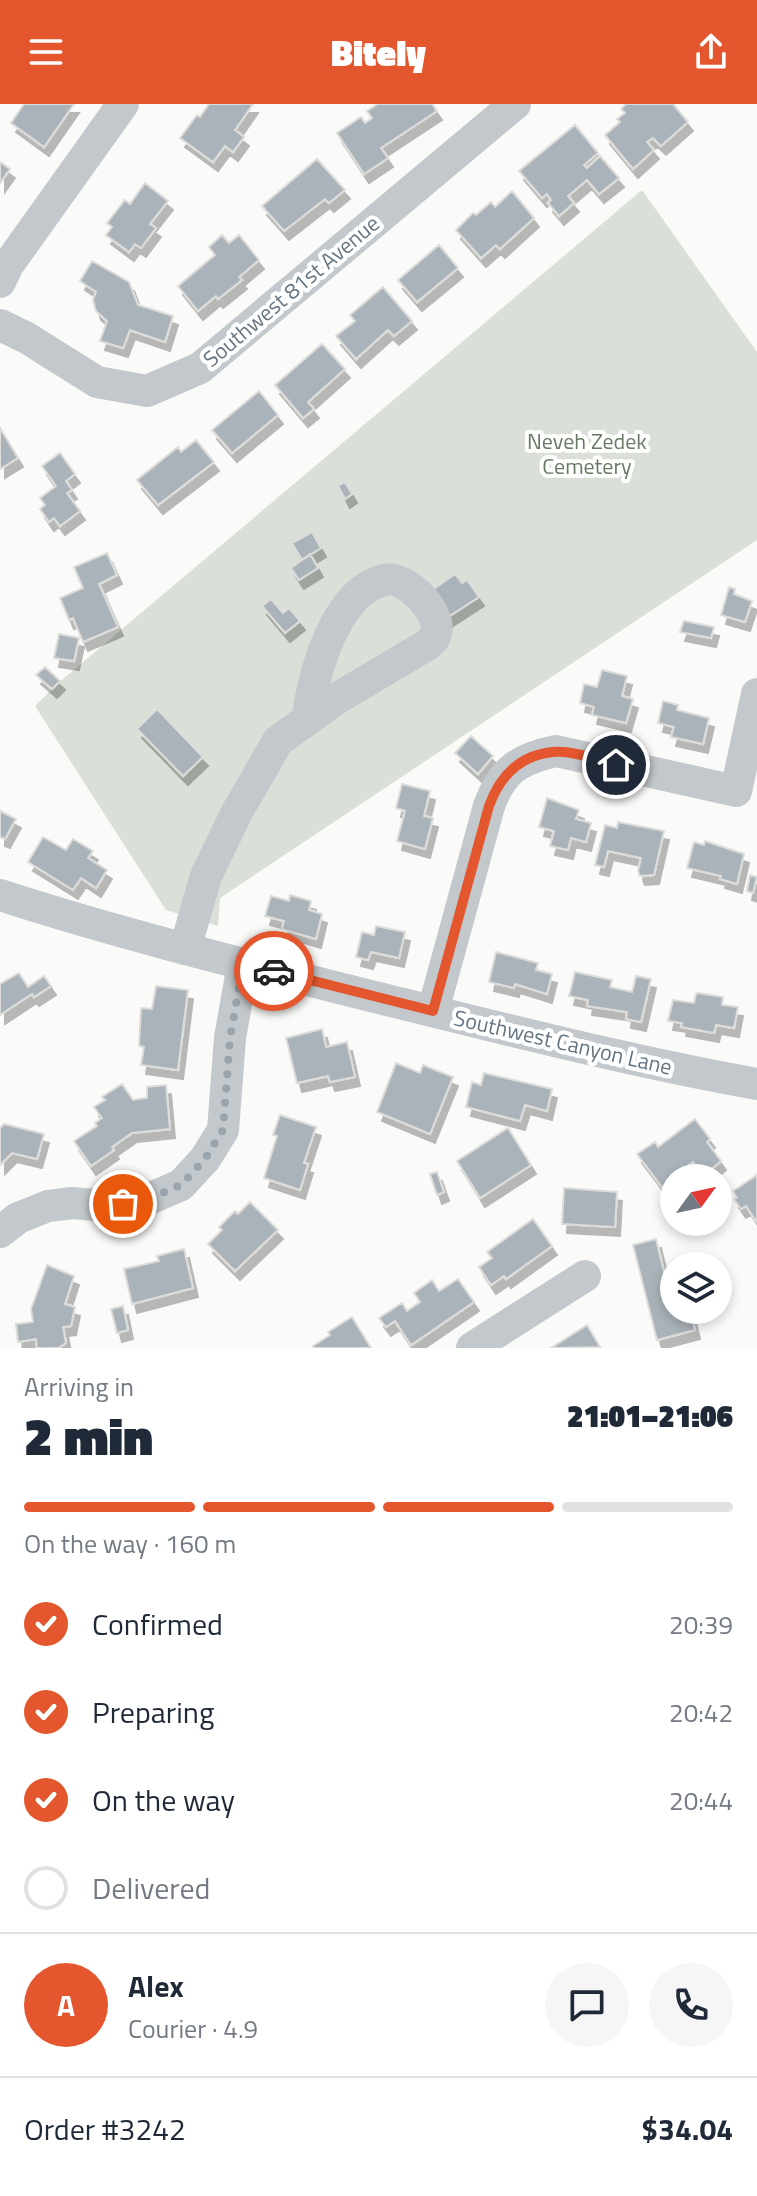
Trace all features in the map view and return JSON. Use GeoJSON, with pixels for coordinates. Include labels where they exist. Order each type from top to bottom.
{"type":"FeatureCollection","features":[{"type":"Feature","properties":{"kind":"street"},"geometry":{"type":"LineString","coordinates":[[0,282],[8,265],[123,104]]}},
{"type":"Feature","properties":{"kind":"street","name":"Southwest 81st Avenue"},"geometry":{"type":"LineString","coordinates":[[0,325],[27,338],[97,382],[147,391],[200,368],[515,104]]}},
{"type":"Feature","properties":{"kind":"street"},"geometry":{"type":"LineString","coordinates":[[185,949],[206,876],[237,812],[278,741],[427,645],[436,635],[437,626],[432,614],[413,588],[405,582],[385,579],[355,598],[323,649],[315,673],[308,719]]}},
{"type":"Feature","properties":{"kind":"street"},"geometry":{"type":"LineString","coordinates":[[433,1011],[489,806],[506,773],[527,759],[556,751],[736,791],[757,694]]}},
{"type":"Feature","properties":{"kind":"street","name":"Southwest Canyon Lane"},"geometry":{"type":"LineString","coordinates":[[0,895],[61,915],[243,964],[629,1059],[757,1084]]}},
{"type":"Feature","properties":{"kind":"street"},"geometry":{"type":"LineString","coordinates":[[0,1232],[18,1218],[48,1206],[73,1203],[105,1206],[142,1202],[181,1185],[205,1159],[223,1130],[230,1038],[243,964]]}},
{"type":"Feature","properties":{"kind":"street"},"geometry":{"type":"LineString","coordinates":[[472,1348],[585,1276]]}},
{"type":"Feature","properties":{"kind":"green space","name":"Neveh Zedek Cemetery"},"geometry":{"type":"Polygon","coordinates":[[[642,190],[757,352],[757,540],[220,898],[218,926],[166,910],[35,706],[57,684],[642,190]]]}},
{"type":"Feature","properties":{"kind":"building"},"geometry":{"type":"Polygon","coordinates":[[[24,104],[74,104],[44,147],[11,123],[24,104]]]}},
{"type":"Feature","properties":{"kind":"building"},"geometry":{"type":"Polygon","coordinates":[[[209,104],[253,104],[235,130],[244,137],[233,152],[225,146],[213,162],[180,138],[209,104]]]}},
{"type":"Feature","properties":{"kind":"building"},"geometry":{"type":"Polygon","coordinates":[[[378,104],[432,104],[437,111],[381,148],[388,158],[364,174],[337,133],[361,117],[365,123],[372,118],[367,111],[378,104]]]}},
{"type":"Feature","properties":{"kind":"building"},"geometry":{"type":"Polygon","coordinates":[[[626,104],[673,104],[688,122],[661,146],[653,138],[647,142],[654,150],[633,169],[605,135],[620,122],[617,119],[625,113],[621,109],[626,104]]]}},
{"type":"Feature","properties":{"kind":"building"},"geometry":{"type":"Polygon","coordinates":[[[575,125],[598,153],[584,165],[587,168],[600,156],[619,178],[599,194],[587,180],[568,196],[574,203],[559,216],[548,203],[551,200],[547,194],[542,198],[519,171],[575,125]]]}},
{"type":"Feature","properties":{"kind":"building"},"geometry":{"type":"Polygon","coordinates":[[[317,159],[345,190],[329,203],[325,199],[284,231],[262,206],[317,159]]]}},
{"type":"Feature","properties":{"kind":"building"},"geometry":{"type":"Polygon","coordinates":[[[0,162],[10,169],[0,183],[0,162]]]}},
{"type":"Feature","properties":{"kind":"building"},"geometry":{"type":"Polygon","coordinates":[[[145,183],[168,201],[150,224],[156,228],[141,248],[135,244],[129,252],[106,235],[112,227],[107,223],[125,200],[130,204],[145,183]]]}},
{"type":"Feature","properties":{"kind":"building"},"geometry":{"type":"Polygon","coordinates":[[[512,191],[534,218],[500,249],[496,245],[481,258],[456,230],[473,213],[476,215],[491,202],[495,207],[512,191]]]}},
{"type":"Feature","properties":{"kind":"building"},"geometry":{"type":"Polygon","coordinates":[[[222,235],[229,243],[239,235],[259,260],[239,277],[242,280],[198,311],[178,286],[215,255],[209,247],[222,235]]]}},
{"type":"Feature","properties":{"kind":"building"},"geometry":{"type":"Polygon","coordinates":[[[439,245],[458,268],[417,302],[398,280],[439,245]]]}},
{"type":"Feature","properties":{"kind":"building"},"geometry":{"type":"Polygon","coordinates":[[[92,261],[129,282],[138,305],[173,316],[165,342],[130,330],[123,348],[100,341],[107,321],[96,311],[93,300],[96,292],[80,281],[92,261]]]}},
{"type":"Feature","properties":{"kind":"building"},"geometry":{"type":"Polygon","coordinates":[[[383,287],[412,321],[394,336],[388,330],[356,359],[336,336],[355,321],[350,315],[383,287]]]}},
{"type":"Feature","properties":{"kind":"building"},"geometry":{"type":"Polygon","coordinates":[[[322,344],[345,369],[308,402],[314,409],[303,418],[275,385],[322,344]]]}},
{"type":"Feature","properties":{"kind":"building"},"geometry":{"type":"Polygon","coordinates":[[[259,391],[278,415],[232,453],[212,430],[259,391]]]}},
{"type":"Feature","properties":{"kind":"building"},"geometry":{"type":"Polygon","coordinates":[[[0,428],[18,458],[0,469],[0,428]]]}},
{"type":"Feature","properties":{"kind":"building"},"geometry":{"type":"Polygon","coordinates":[[[196,440],[214,462],[158,505],[137,480],[178,447],[181,452],[196,440]]]}},
{"type":"Feature","properties":{"kind":"building"},"geometry":{"type":"Polygon","coordinates":[[[60,453],[75,474],[66,481],[72,490],[67,493],[80,511],[60,526],[54,518],[49,522],[40,509],[45,505],[40,498],[56,486],[42,466],[60,453]]]}},
{"type":"Feature","properties":{"kind":"building"},"geometry":{"type":"Polygon","coordinates":[[[345,482],[352,494],[345,499],[338,486],[345,482]]]}},
{"type":"Feature","properties":{"kind":"building"},"geometry":{"type":"Polygon","coordinates":[[[312,532],[321,548],[302,560],[292,543],[312,532]]]}},
{"type":"Feature","properties":{"kind":"building"},"geometry":{"type":"Polygon","coordinates":[[[107,553],[117,575],[99,584],[118,627],[83,642],[60,598],[83,588],[74,567],[107,553]]]}},
{"type":"Feature","properties":{"kind":"building"},"geometry":{"type":"Polygon","coordinates":[[[310,554],[318,568],[299,580],[291,568],[310,554]]]}},
{"type":"Feature","properties":{"kind":"building"},"geometry":{"type":"Polygon","coordinates":[[[455,574],[462,583],[467,580],[479,597],[448,617],[431,591],[455,574]]]}},
{"type":"Feature","properties":{"kind":"building"},"geometry":{"type":"Polygon","coordinates":[[[729,587],[735,589],[734,594],[752,601],[745,622],[721,615],[729,587]]]}},
{"type":"Feature","properties":{"kind":"building"},"geometry":{"type":"Polygon","coordinates":[[[271,599],[283,613],[289,608],[300,621],[285,633],[262,606],[271,599]]]}},
{"type":"Feature","properties":{"kind":"building"},"geometry":{"type":"Polygon","coordinates":[[[684,621],[714,627],[711,638],[680,632],[684,621]]]}},
{"type":"Feature","properties":{"kind":"building"},"geometry":{"type":"Polygon","coordinates":[[[59,634],[79,638],[74,661],[54,658],[59,634]]]}},
{"type":"Feature","properties":{"kind":"building"},"geometry":{"type":"Polygon","coordinates":[[[45,667],[60,681],[52,689],[36,675],[45,667]]]}},
{"type":"Feature","properties":{"kind":"building"},"geometry":{"type":"Polygon","coordinates":[[[602,670],[627,676],[622,696],[633,699],[626,723],[592,715],[594,707],[580,703],[584,684],[597,687],[602,670]]]}},
{"type":"Feature","properties":{"kind":"building"},"geometry":{"type":"Polygon","coordinates":[[[663,701],[678,705],[677,710],[709,718],[703,744],[671,737],[674,727],[658,723],[663,701]]]}},
{"type":"Feature","properties":{"kind":"building"},"geometry":{"type":"Polygon","coordinates":[[[157,709],[203,757],[183,776],[137,729],[157,709]]]}},
{"type":"Feature","properties":{"kind":"building"},"geometry":{"type":"Polygon","coordinates":[[[471,736],[493,756],[478,774],[455,753],[471,736]]]}},
{"type":"Feature","properties":{"kind":"building"},"geometry":{"type":"Polygon","coordinates":[[[402,784],[430,791],[424,816],[433,818],[425,849],[397,841],[405,811],[396,808],[402,784]]]}},
{"type":"Feature","properties":{"kind":"building"},"geometry":{"type":"Polygon","coordinates":[[[547,798],[579,810],[576,819],[591,823],[586,842],[571,838],[568,850],[550,846],[554,831],[539,827],[547,798]]]}},
{"type":"Feature","properties":{"kind":"building"},"geometry":{"type":"Polygon","coordinates":[[[0,811],[16,819],[5,839],[0,837],[0,811]]]}},
{"type":"Feature","properties":{"kind":"building"},"geometry":{"type":"Polygon","coordinates":[[[618,822],[664,831],[654,875],[640,876],[641,858],[608,851],[604,867],[595,865],[605,825],[617,828],[618,822]]]}},
{"type":"Feature","properties":{"kind":"building"},"geometry":{"type":"Polygon","coordinates":[[[43,837],[66,850],[73,839],[93,851],[88,858],[107,870],[96,888],[81,878],[73,890],[28,862],[43,837]]]}},
{"type":"Feature","properties":{"kind":"building"},"geometry":{"type":"Polygon","coordinates":[[[705,841],[744,854],[737,884],[720,879],[721,876],[687,868],[694,842],[704,845],[705,841]]]}},
{"type":"Feature","properties":{"kind":"building"},"geometry":{"type":"Polygon","coordinates":[[[750,875],[757,877],[753,893],[747,891],[750,875]]]}},
{"type":"Feature","properties":{"kind":"building"},"geometry":{"type":"Polygon","coordinates":[[[290,895],[311,901],[309,910],[322,914],[316,939],[282,929],[284,921],[265,916],[271,896],[289,901],[290,895]]]}},
{"type":"Feature","properties":{"kind":"building"},"geometry":{"type":"Polygon","coordinates":[[[376,926],[405,932],[399,958],[371,952],[368,960],[356,957],[362,932],[374,935],[376,926]]]}},
{"type":"Feature","properties":{"kind":"building"},"geometry":{"type":"Polygon","coordinates":[[[496,952],[538,963],[536,970],[552,974],[547,994],[515,984],[514,988],[489,982],[496,952]]]}},
{"type":"Feature","properties":{"kind":"building"},"geometry":{"type":"Polygon","coordinates":[[[575,972],[612,980],[610,987],[632,992],[636,976],[651,979],[641,1022],[626,1019],[627,1012],[587,1006],[588,1000],[569,996],[575,972]]]}},
{"type":"Feature","properties":{"kind":"building"},"geometry":{"type":"Polygon","coordinates":[[[19,973],[28,987],[44,976],[51,986],[34,997],[32,994],[0,1015],[0,984],[19,973]]]}},
{"type":"Feature","properties":{"kind":"building"},"geometry":{"type":"Polygon","coordinates":[[[156,986],[188,990],[178,1070],[141,1065],[144,1047],[139,1046],[141,1008],[152,1009],[156,986]]]}},
{"type":"Feature","properties":{"kind":"building"},"geometry":{"type":"Polygon","coordinates":[[[698,993],[723,997],[722,1005],[738,1007],[734,1028],[716,1025],[714,1033],[681,1027],[682,1023],[668,1021],[673,1000],[694,1003],[698,993]]]}},
{"type":"Feature","properties":{"kind":"building"},"geometry":{"type":"Polygon","coordinates":[[[322,1029],[326,1047],[347,1042],[355,1077],[330,1082],[328,1076],[297,1083],[286,1038],[322,1029]]]}},
{"type":"Feature","properties":{"kind":"building"},"geometry":{"type":"Polygon","coordinates":[[[396,1063],[420,1073],[423,1065],[453,1077],[430,1134],[377,1112],[396,1063]]]}},
{"type":"Feature","properties":{"kind":"building"},"geometry":{"type":"Polygon","coordinates":[[[484,1073],[552,1089],[547,1111],[525,1105],[520,1121],[466,1107],[472,1082],[481,1085],[484,1073]]]}},
{"type":"Feature","properties":{"kind":"building"},"geometry":{"type":"Polygon","coordinates":[[[122,1084],[133,1100],[147,1098],[147,1087],[166,1085],[170,1129],[132,1133],[91,1166],[74,1141],[97,1126],[95,1123],[102,1118],[94,1107],[105,1100],[102,1097],[122,1084]]]}},
{"type":"Feature","properties":{"kind":"building"},"geometry":{"type":"Polygon","coordinates":[[[280,1115],[316,1127],[304,1163],[308,1164],[300,1190],[264,1178],[280,1115]]]}},
{"type":"Feature","properties":{"kind":"building"},"geometry":{"type":"Polygon","coordinates":[[[695,1119],[721,1161],[717,1164],[660,1164],[660,1184],[637,1154],[655,1142],[658,1147],[695,1119]]]}},
{"type":"Feature","properties":{"kind":"building"},"geometry":{"type":"Polygon","coordinates":[[[4,1124],[44,1134],[37,1159],[12,1153],[0,1165],[0,1128],[4,1124]]]}},
{"type":"Feature","properties":{"kind":"building"},"geometry":{"type":"Polygon","coordinates":[[[508,1128],[531,1165],[480,1198],[457,1161],[508,1128]]]}},
{"type":"Feature","properties":{"kind":"building"},"geometry":{"type":"Polygon","coordinates":[[[437,1172],[444,1192],[437,1195],[430,1174],[437,1172]]]}},
{"type":"Feature","properties":{"kind":"building"},"geometry":{"type":"Polygon","coordinates":[[[757,1175],[756,1221],[746,1206],[741,1209],[733,1191],[757,1175]]]}},
{"type":"Feature","properties":{"kind":"building"},"geometry":{"type":"Polygon","coordinates":[[[564,1188],[617,1192],[615,1227],[562,1224],[564,1188]]]}},
{"type":"Feature","properties":{"kind":"building"},"geometry":{"type":"Polygon","coordinates":[[[250,1202],[278,1230],[235,1271],[208,1244],[235,1211],[238,1214],[250,1202]]]}},
{"type":"Feature","properties":{"kind":"building"},"geometry":{"type":"Polygon","coordinates":[[[533,1219],[552,1246],[506,1279],[504,1276],[491,1285],[479,1267],[492,1258],[487,1252],[533,1219]]]}},
{"type":"Feature","properties":{"kind":"building"},"geometry":{"type":"Polygon","coordinates":[[[656,1239],[660,1255],[660,1324],[694,1324],[695,1330],[657,1340],[633,1245],[656,1239]]]}},
{"type":"Feature","properties":{"kind":"building"},"geometry":{"type":"Polygon","coordinates":[[[184,1249],[193,1288],[132,1304],[124,1269],[159,1261],[157,1256],[184,1249]]]}},
{"type":"Feature","properties":{"kind":"building"},"geometry":{"type":"Polygon","coordinates":[[[47,1265],[74,1276],[65,1304],[75,1307],[71,1326],[63,1327],[66,1343],[58,1348],[37,1348],[36,1339],[18,1342],[16,1324],[33,1322],[31,1309],[47,1265]]]}},
{"type":"Feature","properties":{"kind":"building"},"geometry":{"type":"Polygon","coordinates":[[[458,1279],[474,1302],[411,1345],[395,1321],[386,1327],[379,1318],[402,1303],[407,1311],[420,1302],[414,1293],[432,1280],[439,1291],[458,1279]]]}},
{"type":"Feature","properties":{"kind":"building"},"geometry":{"type":"Polygon","coordinates":[[[123,1306],[128,1330],[117,1333],[111,1309],[123,1306]]]}},
{"type":"Feature","properties":{"kind":"building"},"geometry":{"type":"Polygon","coordinates":[[[352,1317],[371,1348],[314,1348],[330,1335],[328,1332],[352,1317]]]}},
{"type":"Feature","properties":{"kind":"building"},"geometry":{"type":"Polygon","coordinates":[[[587,1325],[600,1347],[551,1348],[584,1327],[587,1325]]]}},
{"type":"Feature","properties":{"kind":"way so far"},"geometry":{"type":"LineString","coordinates":[[123,1204],[142,1202],[181,1185],[205,1159],[223,1130],[230,1038],[243,964],[274,971]]}},
{"type":"Feature","properties":{"kind":"route"},"geometry":{"type":"LineString","coordinates":[[274,971],[433,1011],[489,806],[501,779],[527,759],[556,751],[616,765]]}}]}
